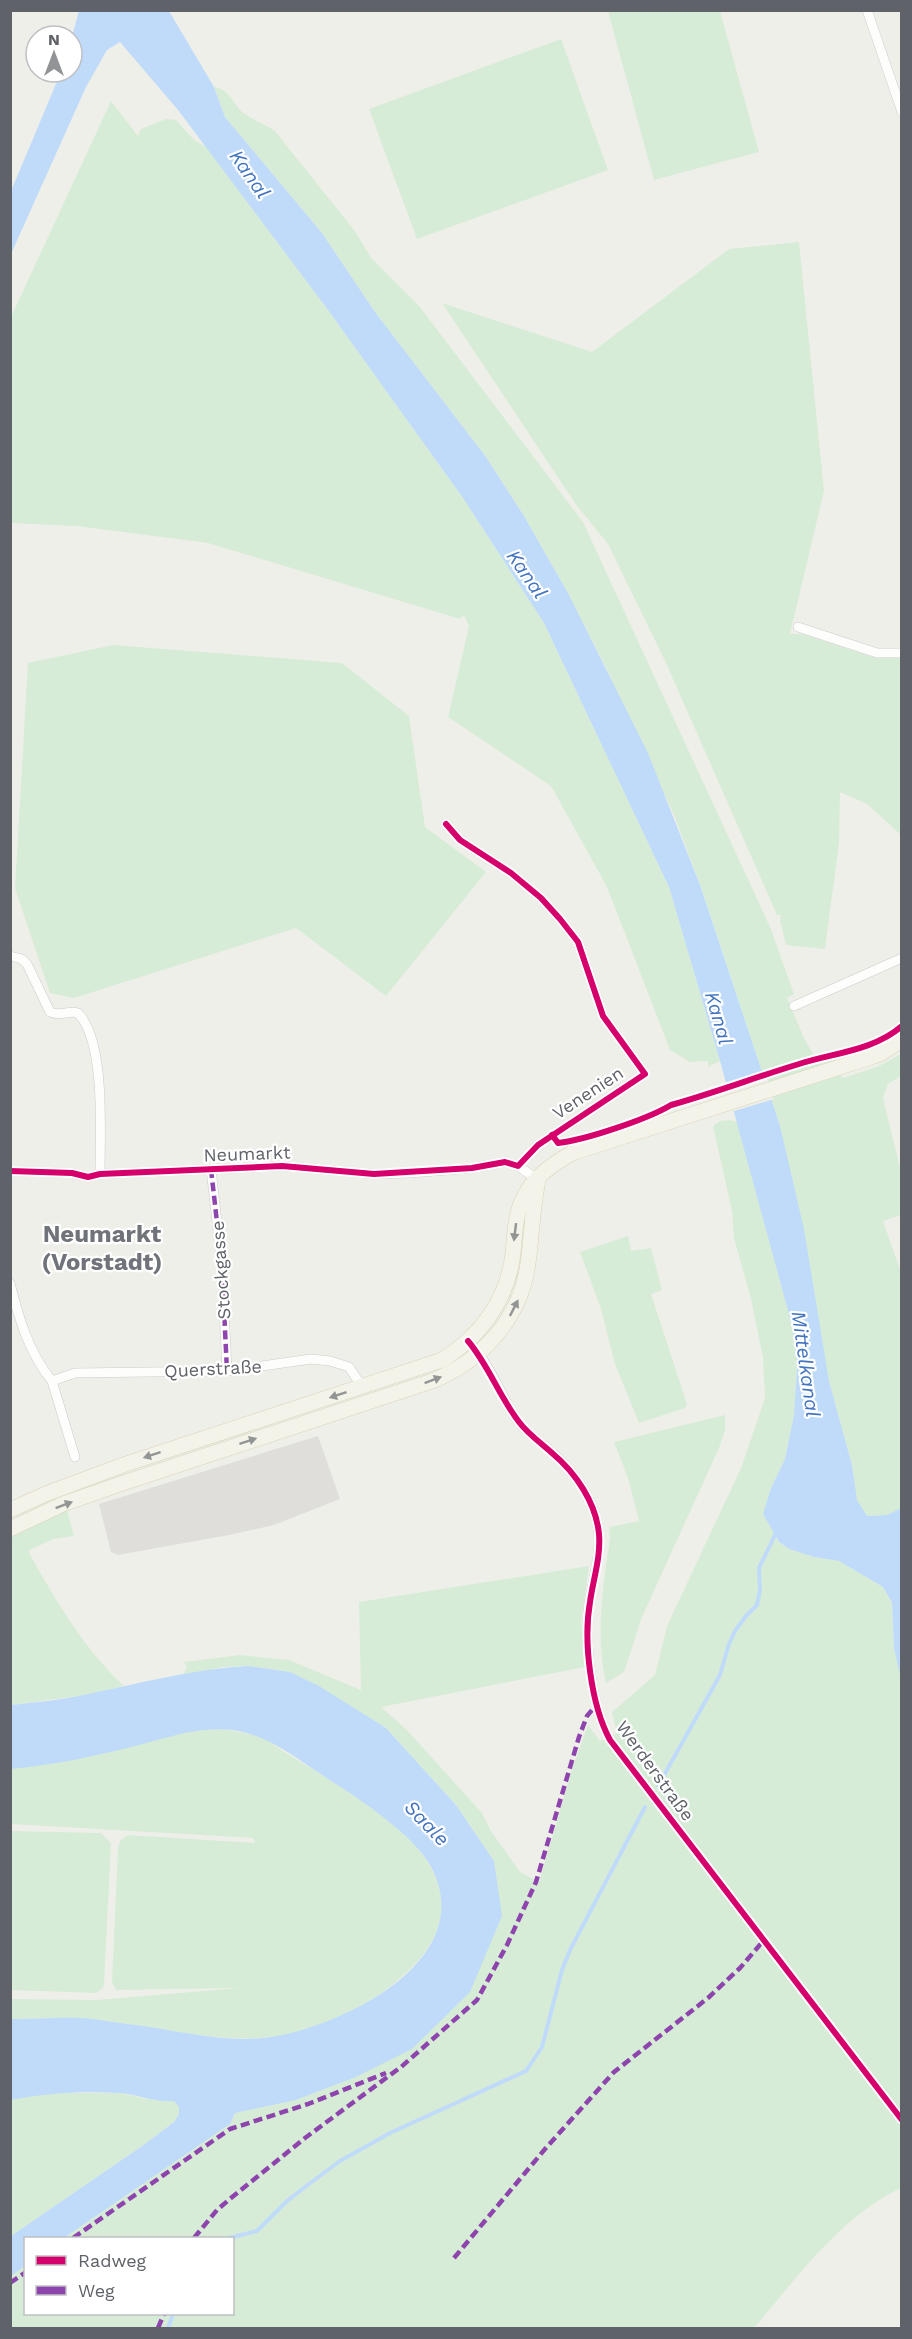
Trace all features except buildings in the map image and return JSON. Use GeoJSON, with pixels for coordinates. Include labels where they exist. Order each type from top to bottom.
{"type":"FeatureCollection","features":[{"type":"Feature","properties":{"kind":"main road"},"geometry":{"type":"LineString","coordinates":[[10,1510],[126,1464],[442,1360],[468,1341],[490,1316],[504,1290],[512,1263],[517,1214],[523,1197],[547,1168],[572,1154],[880,1054],[902,1040]]}},
{"type":"Feature","properties":{"kind":"main road"},"geometry":{"type":"LineString","coordinates":[[10,1529],[63,1504],[432,1382],[455,1371],[479,1354],[507,1320],[524,1284],[538,1180]]}},
{"type":"Feature","properties":{"kind":"street"},"geometry":{"type":"LineString","coordinates":[[867,10],[902,112]]}},
{"type":"Feature","properties":{"kind":"street"},"geometry":{"type":"LineString","coordinates":[[798,627],[878,653],[902,653]]}},
{"type":"Feature","properties":{"kind":"street","name":"Venenien"},"geometry":{"type":"LineString","coordinates":[[446,824],[460,840],[511,873],[541,898],[560,919],[578,942],[603,1016],[645,1074],[538,1145],[518,1166]]}},
{"type":"Feature","properties":{"kind":"street"},"geometry":{"type":"LineString","coordinates":[[10,956],[22,959],[27,964],[50,1012],[58,1015],[78,1013],[90,1034],[98,1074],[100,1174]]}},
{"type":"Feature","properties":{"kind":"street"},"geometry":{"type":"LineString","coordinates":[[794,1006],[902,958]]}},
{"type":"Feature","properties":{"kind":"street","name":"Neumarkt"},"geometry":{"type":"LineString","coordinates":[[10,1171],[72,1173],[88,1177],[100,1174],[293,1167],[374,1174],[472,1168],[505,1161],[518,1166]]}},
{"type":"Feature","properties":{"kind":"street"},"geometry":{"type":"LineString","coordinates":[[518,1166],[538,1180]]}},
{"type":"Feature","properties":{"kind":"street","name":"Stockgasse"},"geometry":{"type":"LineString","coordinates":[[211,1169],[222,1268],[227,1371]]}},
{"type":"Feature","properties":{"kind":"street"},"geometry":{"type":"LineString","coordinates":[[10,1283],[27,1339],[52,1381],[75,1457]]}},
{"type":"Feature","properties":{"kind":"street","name":"Werderstraße"},"geometry":{"type":"LineString","coordinates":[[468,1341],[479,1354],[517,1420],[567,1468],[589,1498],[596,1517],[600,1535],[598,1559],[586,1623],[588,1655],[598,1714],[605,1731],[902,2120]]}},
{"type":"Feature","properties":{"kind":"street","name":"Querstraße"},"geometry":{"type":"LineString","coordinates":[[52,1381],[75,1373],[227,1371],[311,1359],[330,1361],[349,1367],[362,1387]]}},
{"type":"Feature","properties":{"kind":"shaded area"},"geometry":{"type":"Polygon","coordinates":[[[318,1436],[340,1499],[274,1525],[118,1555],[111,1552],[99,1504],[318,1436]]]}},
{"type":"Feature","properties":{"kind":"green space"},"geometry":{"type":"Polygon","coordinates":[[[608,11],[720,11],[759,152],[654,180],[608,11]]]}},
{"type":"Feature","properties":{"kind":"green space"},"geometry":{"type":"Polygon","coordinates":[[[561,39],[608,170],[417,239],[369,109],[561,39]]]}},
{"type":"Feature","properties":{"kind":"green space"},"geometry":{"type":"Polygon","coordinates":[[[214,87],[228,94],[245,114],[275,131],[354,230],[372,259],[420,307],[583,522],[771,929],[794,994],[787,998],[815,1057],[822,1053],[835,1056],[842,1078],[877,1067],[901,1054],[901,1076],[888,1084],[883,1098],[902,1176],[901,1215],[883,1221],[902,1275],[901,1508],[887,1515],[867,1516],[856,1500],[852,1465],[829,1381],[780,1126],[700,885],[674,815],[606,668],[569,595],[524,516],[486,457],[375,312],[322,233],[225,117],[214,87]]]}},
{"type":"Feature","properties":{"kind":"green space"},"geometry":{"type":"Polygon","coordinates":[[[111,101],[138,136],[141,129],[166,119],[176,120],[194,140],[206,147],[328,310],[463,498],[544,623],[669,887],[720,1061],[708,1067],[708,1061],[690,1062],[670,1050],[607,887],[551,786],[448,717],[469,626],[464,615],[460,619],[208,543],[76,526],[11,523],[11,317],[111,101]]]}},
{"type":"Feature","properties":{"kind":"green space"},"geometry":{"type":"Polygon","coordinates":[[[799,242],[824,491],[790,634],[802,634],[872,657],[902,657],[901,835],[867,804],[840,792],[839,843],[825,949],[786,945],[780,920],[781,915],[777,915],[666,663],[608,544],[577,506],[442,303],[592,352],[729,249],[799,242]]]}},
{"type":"Feature","properties":{"kind":"green space"},"geometry":{"type":"Polygon","coordinates":[[[113,645],[342,663],[409,716],[425,827],[486,872],[386,996],[296,928],[74,998],[50,993],[15,888],[28,663],[113,645]]]}},
{"type":"Feature","properties":{"kind":"green space"},"geometry":{"type":"Polygon","coordinates":[[[720,1121],[737,1122],[793,1329],[797,1367],[794,1415],[785,1459],[771,1488],[764,1515],[779,1542],[789,1549],[814,1557],[839,1561],[883,1587],[892,1603],[894,1649],[902,1679],[901,2188],[879,2200],[839,2232],[803,2269],[754,2328],[11,2328],[10,2276],[24,2267],[24,2315],[234,2315],[234,2237],[65,2237],[230,2124],[235,2113],[296,2100],[356,2077],[494,1861],[456,1805],[386,1728],[290,1672],[248,1666],[224,1667],[183,1675],[187,1667],[184,1662],[240,1655],[289,1660],[361,1690],[359,1602],[589,1566],[581,1622],[585,1667],[381,1707],[406,1729],[482,1813],[491,1831],[520,1872],[539,1882],[573,1766],[588,1725],[600,1741],[617,1733],[612,1712],[655,1675],[667,1626],[741,1468],[765,1398],[763,1358],[751,1299],[734,1238],[732,1211],[713,1126],[720,1121]]]}},
{"type":"Feature","properties":{"kind":"green space"},"geometry":{"type":"Polygon","coordinates":[[[628,1236],[631,1251],[651,1248],[662,1290],[651,1294],[687,1404],[685,1408],[639,1423],[615,1364],[601,1309],[580,1252],[628,1236]]]}},
{"type":"Feature","properties":{"kind":"green space"},"geometry":{"type":"Polygon","coordinates":[[[725,1415],[725,1431],[719,1448],[642,1617],[624,1672],[606,1683],[601,1629],[610,1538],[609,1527],[639,1521],[628,1478],[614,1442],[725,1415]]]}},
{"type":"Feature","properties":{"kind":"green space"},"geometry":{"type":"Polygon","coordinates":[[[67,1510],[74,1536],[53,1539],[28,1551],[59,1605],[83,1639],[124,1686],[86,1695],[11,1705],[10,1535],[67,1510]]]}},
{"type":"Feature","properties":{"kind":"green space"},"geometry":{"type":"Polygon","coordinates":[[[220,1729],[250,1734],[269,1741],[356,1797],[410,1840],[429,1864],[440,1893],[440,1920],[430,1945],[412,1967],[364,2004],[312,2028],[284,2035],[227,2038],[83,2019],[11,2019],[10,1999],[96,2000],[239,1988],[116,1990],[112,1982],[118,1848],[120,1841],[128,1835],[255,1843],[253,1838],[11,1824],[11,1769],[81,1758],[191,1731],[220,1729]]]}},
{"type":"Feature","properties":{"kind":"green space"},"geometry":{"type":"Polygon","coordinates":[[[11,1831],[101,1833],[111,1843],[104,1984],[103,1988],[96,1993],[11,1990],[11,1831]]]}},
{"type":"Feature","properties":{"kind":"green space"},"geometry":{"type":"Polygon","coordinates":[[[43,2093],[120,2093],[147,2099],[174,2101],[179,2107],[179,2114],[174,2122],[145,2144],[11,2236],[11,2100],[43,2093]]]}},
{"type":"Feature","properties":{"kind":"water"},"geometry":{"type":"Polygon","coordinates":[[[79,11],[169,11],[214,87],[225,117],[322,233],[375,312],[486,457],[524,516],[569,595],[648,753],[700,885],[780,1126],[804,1229],[829,1381],[852,1465],[857,1500],[867,1516],[887,1515],[901,1508],[901,1679],[894,1649],[892,1603],[883,1587],[839,1561],[814,1557],[789,1549],[779,1542],[763,1514],[771,1488],[785,1459],[794,1415],[797,1367],[793,1329],[720,1061],[669,887],[544,623],[463,498],[328,310],[178,110],[120,42],[107,50],[86,87],[11,254],[11,191],[56,84],[84,84],[84,24],[75,24],[79,11]]]}},
{"type":"Feature","properties":{"kind":"water","name":"Saale"},"geometry":{"type":"Polygon","coordinates":[[[248,1666],[290,1672],[319,1686],[386,1728],[456,1805],[494,1861],[502,1916],[470,1992],[412,2049],[356,2077],[296,2100],[235,2113],[230,2124],[65,2237],[24,2237],[24,2267],[11,2276],[11,2236],[174,2122],[179,2114],[179,2107],[174,2101],[160,2101],[119,2093],[64,2093],[11,2100],[11,2019],[81,2018],[224,2038],[277,2036],[306,2029],[338,2017],[370,2000],[399,1980],[423,1956],[438,1929],[441,1898],[430,1865],[411,1842],[385,1818],[356,1798],[288,1753],[255,1736],[230,1730],[204,1730],[75,1760],[11,1769],[11,1705],[69,1698],[188,1673],[248,1666]]]}},
{"type":"Feature","properties":{"kind":"pier"},"geometry":{"type":"Polygon","coordinates":[[[765,1072],[774,1099],[731,1112],[724,1086],[765,1072]]]}},
{"type":"Feature","properties":{"kind":"waterway"},"geometry":{"type":"LineString","coordinates":[[658,1786],[720,1675],[735,1631],[757,1605],[760,1590],[759,1568],[775,1535]]}},
{"type":"Feature","properties":{"kind":"waterway"},"geometry":{"type":"LineString","coordinates":[[233,2237],[257,2231],[287,2201],[340,2161],[390,2133],[526,2071],[542,2047],[562,1970],[570,1950],[645,1807]]}},
{"type":"Feature","properties":{"kind":"waterway"},"geometry":{"type":"LineString","coordinates":[[168,2328],[173,2315]]}},
{"type":"Feature","properties":{"kind":"marked path"},"geometry":{"type":"LineString","coordinates":[[211,1169],[222,1267],[227,1371]]}},
{"type":"Feature","properties":{"kind":"marked path"},"geometry":{"type":"LineString","coordinates":[[195,2237],[217,2210],[231,2198],[305,2138],[401,2067],[477,2000],[507,1945],[536,1882],[579,1737],[587,1716],[597,1704]]}},
{"type":"Feature","properties":{"kind":"marked path"},"geometry":{"type":"LineString","coordinates":[[454,2258],[545,2149],[614,2072],[708,1998],[740,1968],[764,1940]]}},
{"type":"Feature","properties":{"kind":"marked path"},"geometry":{"type":"LineString","coordinates":[[74,2237],[230,2129],[308,2104],[386,2073]]}},
{"type":"Feature","properties":{"kind":"marked path"},"geometry":{"type":"LineString","coordinates":[[10,2283],[24,2273]]}},
{"type":"Feature","properties":{"kind":"marked path"},"geometry":{"type":"LineString","coordinates":[[158,2328],[164,2315]]}},
{"type":"Feature","properties":{"kind":"cycle path"},"geometry":{"type":"LineString","coordinates":[[10,1171],[72,1173],[88,1177],[100,1174],[282,1166],[374,1174],[472,1168],[505,1162],[518,1166],[538,1145],[645,1074],[603,1016],[578,942],[560,919],[541,898],[511,873],[460,840],[446,824]]}},
{"type":"Feature","properties":{"kind":"cycle path"},"geometry":{"type":"LineString","coordinates":[[552,1135],[558,1143],[600,1133],[661,1111],[671,1105],[799,1064],[866,1046],[902,1026]]}},
{"type":"Feature","properties":{"kind":"cycle path"},"geometry":{"type":"LineString","coordinates":[[468,1341],[519,1422],[577,1479],[594,1511],[599,1543],[588,1618],[588,1654],[593,1692],[603,1726],[610,1740],[902,2120]]}},
{"type":"Feature","properties":{"kind":"district","name":"Neumarkt (Vorstadt)"},"geometry":{"type":"Point","coordinates":[102,1248]}},
{"type":"Feature","properties":{"kind":"water label","name":"Kanal"},"geometry":{"type":"Point","coordinates":[250,174]}},
{"type":"Feature","properties":{"kind":"water label","name":"Kanal"},"geometry":{"type":"Point","coordinates":[527,574]}},
{"type":"Feature","properties":{"kind":"water label","name":"Kanal"},"geometry":{"type":"Point","coordinates":[719,1018]}},
{"type":"Feature","properties":{"kind":"water label","name":"Mittelkanal"},"geometry":{"type":"Point","coordinates":[806,1364]}}]}
